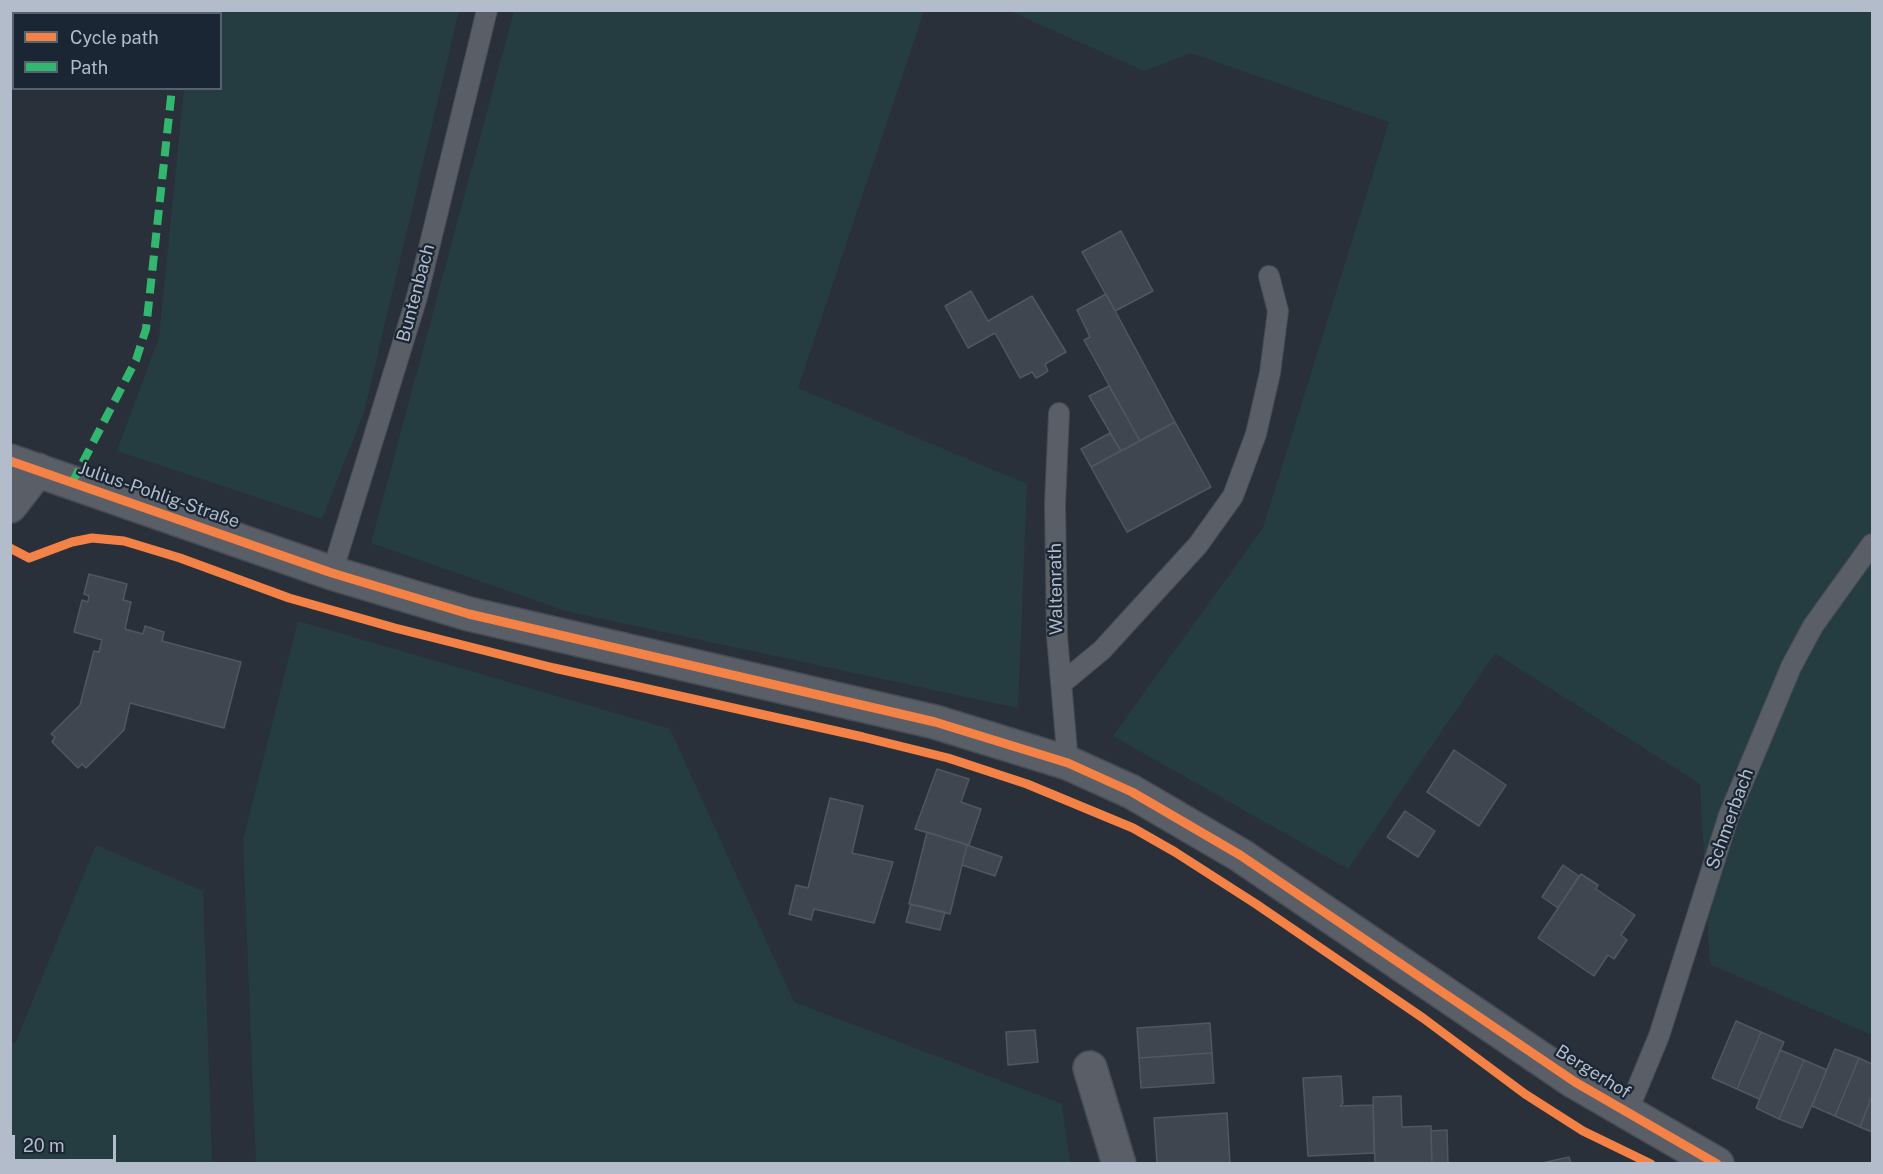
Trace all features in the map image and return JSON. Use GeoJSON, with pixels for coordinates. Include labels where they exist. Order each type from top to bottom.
{"type":"FeatureCollection","features":[{"type":"Feature","properties":{"kind":"street","name":"Julius-Pohlig-Straße"},"geometry":{"type":"LineString","coordinates":[[24,466],[332,573],[469,614],[935,722],[1068,763]]}},
{"type":"Feature","properties":{"kind":"street"},"geometry":{"type":"LineString","coordinates":[[10,506],[24,466]]}},
{"type":"Feature","properties":{"kind":"street","name":"Bergerhof"},"geometry":{"type":"LineString","coordinates":[[1068,763],[1132,792],[1240,855],[1575,1082],[1713,1163]]}},
{"type":"Feature","properties":{"kind":"street"},"geometry":{"type":"LineString","coordinates":[[1090,1068],[1119,1164]]}},
{"type":"Feature","properties":{"kind":"lane","name":"Buntenbach"},"geometry":{"type":"LineString","coordinates":[[332,573],[417,297],[487,10]]}},
{"type":"Feature","properties":{"kind":"lane"},"geometry":{"type":"LineString","coordinates":[[1061,684],[1102,650],[1198,545],[1233,496],[1256,434],[1270,373],[1278,311],[1269,276]]}},
{"type":"Feature","properties":{"kind":"lane","name":"Waltenrath"},"geometry":{"type":"LineString","coordinates":[[1059,413],[1055,504],[1057,636],[1068,763]]}},
{"type":"Feature","properties":{"kind":"lane","name":"Schmerbach"},"geometry":{"type":"LineString","coordinates":[[1627,1113],[1659,1036],[1729,814],[1791,667],[1813,626],[1872,544]]}},
{"type":"Feature","properties":{"kind":"green space"},"geometry":{"type":"Polygon","coordinates":[[[459,11],[364,412],[322,519],[117,451],[159,337],[184,90],[222,90],[222,12],[192,12],[459,11]]]}},
{"type":"Feature","properties":{"kind":"green space"},"geometry":{"type":"Polygon","coordinates":[[[514,11],[924,11],[798,388],[1027,484],[1018,708],[566,611],[371,543],[514,11]]]}},
{"type":"Feature","properties":{"kind":"green space"},"geometry":{"type":"Polygon","coordinates":[[[1010,11],[1872,11],[1872,1035],[1710,964],[1700,784],[1495,653],[1348,869],[1113,736],[1263,528],[1389,122],[1191,53],[1144,71],[1010,11]]]}},
{"type":"Feature","properties":{"kind":"green space"},"geometry":{"type":"Polygon","coordinates":[[[298,621],[670,729],[794,1002],[1062,1104],[1070,1163],[256,1163],[243,840],[298,621]]]}},
{"type":"Feature","properties":{"kind":"green space"},"geometry":{"type":"Polygon","coordinates":[[[96,845],[203,891],[212,1163],[11,1163],[11,1041],[15,1044],[96,845]]]}},
{"type":"Feature","properties":{"kind":"building"},"geometry":{"type":"Polygon","coordinates":[[[1121,231],[1153,291],[1115,311],[1082,252],[1121,231]]]}},
{"type":"Feature","properties":{"kind":"building"},"geometry":{"type":"Polygon","coordinates":[[[971,291],[988,321],[1032,296],[1066,352],[1045,364],[1048,371],[1042,375],[1036,378],[1032,372],[1020,378],[995,333],[968,348],[945,306],[971,291]]]}},
{"type":"Feature","properties":{"kind":"building"},"geometry":{"type":"Polygon","coordinates":[[[1106,294],[1175,422],[1140,441],[1084,340],[1090,337],[1077,310],[1106,294]]]}},
{"type":"Feature","properties":{"kind":"building"},"geometry":{"type":"Polygon","coordinates":[[[1109,386],[1140,441],[1121,451],[1089,396],[1109,386]]]}},
{"type":"Feature","properties":{"kind":"building"},"geometry":{"type":"Polygon","coordinates":[[[1175,422],[1211,487],[1127,532],[1091,467],[1175,422]]]}},
{"type":"Feature","properties":{"kind":"building"},"geometry":{"type":"Polygon","coordinates":[[[1110,433],[1121,451],[1091,467],[1081,449],[1110,433]]]}},
{"type":"Feature","properties":{"kind":"building"},"geometry":{"type":"Polygon","coordinates":[[[89,574],[127,584],[123,600],[131,602],[125,629],[143,634],[145,626],[164,632],[162,641],[241,662],[224,728],[130,703],[124,730],[86,768],[82,764],[78,768],[52,742],[55,737],[51,734],[80,705],[94,651],[99,652],[102,640],[74,632],[82,600],[88,602],[89,596],[84,594],[89,574]]]}},
{"type":"Feature","properties":{"kind":"building"},"geometry":{"type":"Polygon","coordinates":[[[1454,750],[1506,785],[1479,826],[1427,792],[1454,750]]]}},
{"type":"Feature","properties":{"kind":"building"},"geometry":{"type":"Polygon","coordinates":[[[937,769],[969,779],[961,802],[981,809],[969,845],[915,829],[937,769]]]}},
{"type":"Feature","properties":{"kind":"building"},"geometry":{"type":"Polygon","coordinates":[[[830,798],[863,806],[852,853],[893,862],[874,923],[814,909],[811,920],[789,914],[796,885],[808,888],[830,798]]]}},
{"type":"Feature","properties":{"kind":"building"},"geometry":{"type":"Polygon","coordinates":[[[1405,811],[1435,831],[1418,857],[1387,837],[1405,811]]]}},
{"type":"Feature","properties":{"kind":"building"},"geometry":{"type":"Polygon","coordinates":[[[927,832],[967,845],[950,914],[909,904],[927,832]]]}},
{"type":"Feature","properties":{"kind":"building"},"geometry":{"type":"Polygon","coordinates":[[[967,845],[1002,857],[995,876],[962,865],[967,845]]]}},
{"type":"Feature","properties":{"kind":"building"},"geometry":{"type":"Polygon","coordinates":[[[1563,865],[1579,876],[1558,908],[1542,897],[1563,865]]]}},
{"type":"Feature","properties":{"kind":"building"},"geometry":{"type":"Polygon","coordinates":[[[1581,874],[1598,885],[1596,889],[1635,915],[1621,935],[1627,940],[1614,959],[1608,955],[1594,976],[1538,938],[1581,874]]]}},
{"type":"Feature","properties":{"kind":"building"},"geometry":{"type":"Polygon","coordinates":[[[911,904],[945,912],[940,930],[906,922],[911,904]]]}},
{"type":"Feature","properties":{"kind":"building"},"geometry":{"type":"Polygon","coordinates":[[[1736,1021],[1761,1032],[1737,1089],[1712,1078],[1736,1021]]]}},
{"type":"Feature","properties":{"kind":"building"},"geometry":{"type":"Polygon","coordinates":[[[1210,1023],[1212,1053],[1139,1058],[1137,1028],[1210,1023]]]}},
{"type":"Feature","properties":{"kind":"building"},"geometry":{"type":"Polygon","coordinates":[[[1035,1030],[1038,1062],[1008,1065],[1006,1032],[1035,1030]]]}},
{"type":"Feature","properties":{"kind":"building"},"geometry":{"type":"Polygon","coordinates":[[[1761,1032],[1784,1042],[1759,1099],[1737,1089],[1761,1032]]]}},
{"type":"Feature","properties":{"kind":"building"},"geometry":{"type":"Polygon","coordinates":[[[1835,1049],[1859,1058],[1835,1116],[1812,1106],[1835,1049]]]}},
{"type":"Feature","properties":{"kind":"building"},"geometry":{"type":"Polygon","coordinates":[[[1780,1050],[1804,1060],[1779,1119],[1756,1108],[1780,1050]]]}},
{"type":"Feature","properties":{"kind":"building"},"geometry":{"type":"Polygon","coordinates":[[[1212,1053],[1214,1083],[1141,1088],[1139,1058],[1212,1053]]]}},
{"type":"Feature","properties":{"kind":"building"},"geometry":{"type":"Polygon","coordinates":[[[1859,1058],[1872,1064],[1872,1096],[1860,1127],[1835,1116],[1859,1058]]]}},
{"type":"Feature","properties":{"kind":"building"},"geometry":{"type":"Polygon","coordinates":[[[1804,1060],[1827,1070],[1802,1128],[1779,1119],[1804,1060]]]}},
{"type":"Feature","properties":{"kind":"building"},"geometry":{"type":"Polygon","coordinates":[[[1341,1076],[1343,1103],[1340,1106],[1373,1105],[1374,1153],[1308,1156],[1303,1078],[1341,1076]]]}},
{"type":"Feature","properties":{"kind":"building"},"geometry":{"type":"Polygon","coordinates":[[[1401,1096],[1402,1127],[1431,1126],[1432,1164],[1375,1164],[1373,1097],[1401,1096]]]}},
{"type":"Feature","properties":{"kind":"building"},"geometry":{"type":"Polygon","coordinates":[[[1872,1096],[1872,1132],[1860,1127],[1872,1096]]]}},
{"type":"Feature","properties":{"kind":"building"},"geometry":{"type":"Polygon","coordinates":[[[1227,1113],[1230,1164],[1157,1164],[1154,1118],[1227,1113]]]}},
{"type":"Feature","properties":{"kind":"building"},"geometry":{"type":"Polygon","coordinates":[[[1447,1130],[1448,1164],[1432,1164],[1431,1131],[1447,1130]]]}},
{"type":"Feature","properties":{"kind":"building"},"geometry":{"type":"Polygon","coordinates":[[[1569,1157],[1571,1164],[1538,1164],[1569,1157]]]}},
{"type":"Feature","properties":{"kind":"marked path"},"geometry":{"type":"LineString","coordinates":[[72,483],[136,360],[146,329],[172,90]]}},
{"type":"Feature","properties":{"kind":"cycle path"},"geometry":{"type":"LineString","coordinates":[[10,461],[332,573],[469,614],[935,722],[1068,763],[1132,792],[1240,855],[1575,1082],[1717,1164]]}},
{"type":"Feature","properties":{"kind":"cycle path"},"geometry":{"type":"LineString","coordinates":[[10,548],[29,558],[72,542],[92,538],[124,541],[180,558],[289,598],[395,628],[554,668],[863,737],[948,758],[1027,784],[1133,828],[1175,852],[1256,904],[1423,1018],[1525,1094],[1583,1131],[1651,1164]]}}]}
